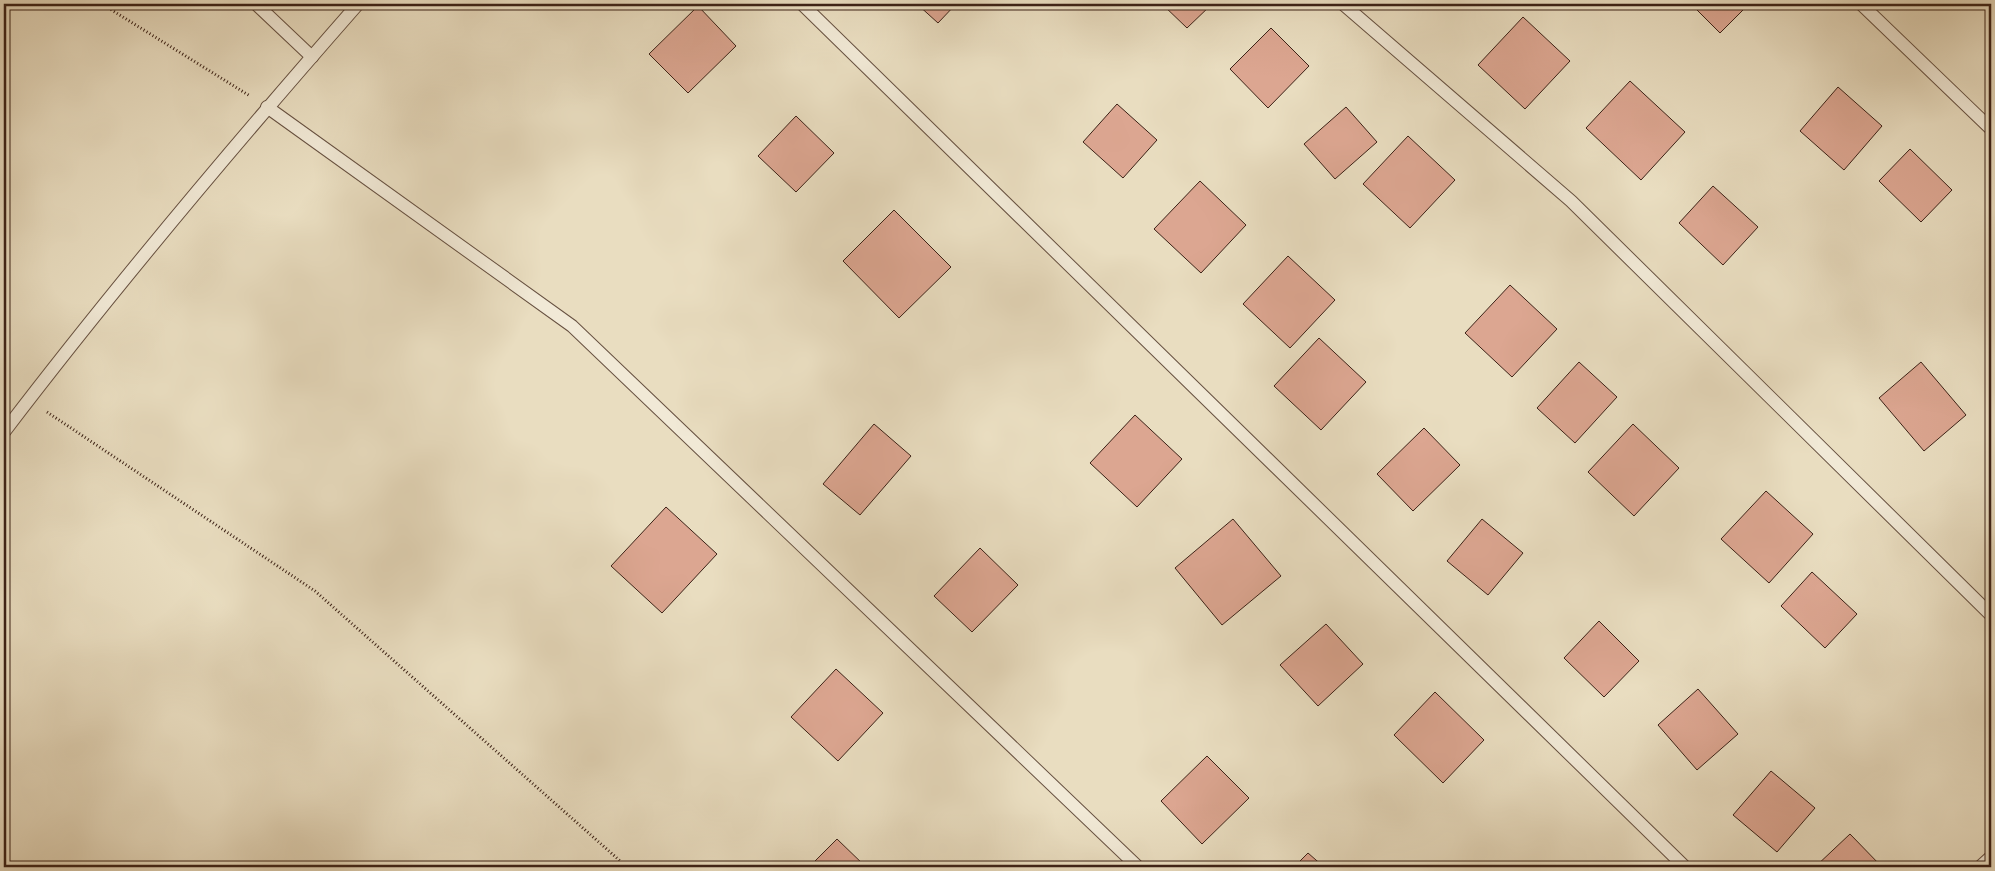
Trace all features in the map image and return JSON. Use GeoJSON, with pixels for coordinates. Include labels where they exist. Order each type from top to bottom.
{"type":"FeatureCollection","features":[{"type":"Feature","properties":{"kind":"lane"},"geometry":{"type":"LineString","coordinates":[[256,4],[312,57]]}},
{"type":"Feature","properties":{"kind":"lane"},"geometry":{"type":"LineString","coordinates":[[4,432],[268,107],[358,4]]}},
{"type":"Feature","properties":{"kind":"lane"},"geometry":{"type":"LineString","coordinates":[[802,4],[1685,867]]}},
{"type":"Feature","properties":{"kind":"lane"},"geometry":{"type":"LineString","coordinates":[[1343,4],[1571,201],[1991,615]]}},
{"type":"Feature","properties":{"kind":"lane"},"geometry":{"type":"LineString","coordinates":[[1861,4],[1991,129]]}},
{"type":"Feature","properties":{"kind":"lane"},"geometry":{"type":"LineString","coordinates":[[268,107],[572,326],[1138,867]]}},
{"type":"Feature","properties":{"kind":"lane"},"geometry":{"type":"LineString","coordinates":[[1980,867],[1991,857]]}},
{"type":"Feature","properties":{"kind":"path"},"geometry":{"type":"LineString","coordinates":[[102,4],[268,107]]}},
{"type":"Feature","properties":{"kind":"path"},"geometry":{"type":"LineString","coordinates":[[29,400],[315,591],[628,867]]}},
{"type":"Feature","properties":{"kind":"building"},"geometry":{"type":"Polygon","coordinates":[[[917,4],[956,4],[938,23],[917,4]]]}},
{"type":"Feature","properties":{"kind":"building"},"geometry":{"type":"Polygon","coordinates":[[[1162,4],[1212,4],[1187,28],[1162,4]]]}},
{"type":"Feature","properties":{"kind":"building"},"geometry":{"type":"Polygon","coordinates":[[[1691,4],[1749,4],[1720,33],[1691,4]]]}},
{"type":"Feature","properties":{"kind":"building"},"geometry":{"type":"Polygon","coordinates":[[[698,6],[736,46],[688,93],[649,54],[698,6]]]}},
{"type":"Feature","properties":{"kind":"building"},"geometry":{"type":"Polygon","coordinates":[[[1523,17],[1570,61],[1525,109],[1478,65],[1523,17]]]}},
{"type":"Feature","properties":{"kind":"building"},"geometry":{"type":"Polygon","coordinates":[[[1271,28],[1309,66],[1268,108],[1230,69],[1271,28]]]}},
{"type":"Feature","properties":{"kind":"building"},"geometry":{"type":"Polygon","coordinates":[[[1630,81],[1685,132],[1641,180],[1586,128],[1630,81]]]}},
{"type":"Feature","properties":{"kind":"building"},"geometry":{"type":"Polygon","coordinates":[[[1838,87],[1882,126],[1844,170],[1800,131],[1838,87]]]}},
{"type":"Feature","properties":{"kind":"building"},"geometry":{"type":"Polygon","coordinates":[[[1117,104],[1157,140],[1123,178],[1083,142],[1117,104]]]}},
{"type":"Feature","properties":{"kind":"building"},"geometry":{"type":"Polygon","coordinates":[[[1346,107],[1377,142],[1335,179],[1304,144],[1346,107]]]}},
{"type":"Feature","properties":{"kind":"building"},"geometry":{"type":"Polygon","coordinates":[[[796,116],[834,153],[796,192],[758,156],[796,116]]]}},
{"type":"Feature","properties":{"kind":"building"},"geometry":{"type":"Polygon","coordinates":[[[1408,136],[1455,180],[1410,228],[1363,184],[1408,136]]]}},
{"type":"Feature","properties":{"kind":"building"},"geometry":{"type":"Polygon","coordinates":[[[1910,149],[1952,190],[1921,222],[1879,181],[1910,149]]]}},
{"type":"Feature","properties":{"kind":"building"},"geometry":{"type":"Polygon","coordinates":[[[1200,181],[1246,225],[1201,273],[1154,229],[1200,181]]]}},
{"type":"Feature","properties":{"kind":"building"},"geometry":{"type":"Polygon","coordinates":[[[1713,186],[1758,227],[1723,265],[1679,223],[1713,186]]]}},
{"type":"Feature","properties":{"kind":"building"},"geometry":{"type":"Polygon","coordinates":[[[894,210],[951,267],[899,318],[843,261],[894,210]]]}},
{"type":"Feature","properties":{"kind":"building"},"geometry":{"type":"Polygon","coordinates":[[[1288,256],[1335,300],[1290,348],[1243,304],[1288,256]]]}},
{"type":"Feature","properties":{"kind":"building"},"geometry":{"type":"Polygon","coordinates":[[[1510,285],[1557,329],[1512,377],[1465,333],[1510,285]]]}},
{"type":"Feature","properties":{"kind":"building"},"geometry":{"type":"Polygon","coordinates":[[[1319,338],[1366,382],[1321,430],[1274,386],[1319,338]]]}},
{"type":"Feature","properties":{"kind":"building"},"geometry":{"type":"Polygon","coordinates":[[[1579,362],[1617,397],[1575,443],[1537,408],[1579,362]]]}},
{"type":"Feature","properties":{"kind":"building"},"geometry":{"type":"Polygon","coordinates":[[[1921,362],[1966,415],[1924,451],[1879,398],[1921,362]]]}},
{"type":"Feature","properties":{"kind":"building"},"geometry":{"type":"Polygon","coordinates":[[[1135,415],[1182,459],[1137,507],[1090,463],[1135,415]]]}},
{"type":"Feature","properties":{"kind":"building"},"geometry":{"type":"Polygon","coordinates":[[[874,424],[911,456],[860,515],[823,484],[874,424]]]}},
{"type":"Feature","properties":{"kind":"building"},"geometry":{"type":"Polygon","coordinates":[[[1633,424],[1679,468],[1634,516],[1588,472],[1633,424]]]}},
{"type":"Feature","properties":{"kind":"building"},"geometry":{"type":"Polygon","coordinates":[[[1424,428],[1460,465],[1413,511],[1377,474],[1424,428]]]}},
{"type":"Feature","properties":{"kind":"building"},"geometry":{"type":"Polygon","coordinates":[[[1766,491],[1813,534],[1769,583],[1721,539],[1766,491]]]}},
{"type":"Feature","properties":{"kind":"building"},"geometry":{"type":"Polygon","coordinates":[[[666,507],[717,554],[662,613],[611,566],[666,507]]]}},
{"type":"Feature","properties":{"kind":"building"},"geometry":{"type":"Polygon","coordinates":[[[1233,519],[1281,576],[1222,625],[1175,568],[1233,519]]]}},
{"type":"Feature","properties":{"kind":"building"},"geometry":{"type":"Polygon","coordinates":[[[1482,519],[1523,553],[1488,595],[1447,561],[1482,519]]]}},
{"type":"Feature","properties":{"kind":"building"},"geometry":{"type":"Polygon","coordinates":[[[980,548],[1018,585],[972,632],[934,596],[980,548]]]}},
{"type":"Feature","properties":{"kind":"building"},"geometry":{"type":"Polygon","coordinates":[[[1812,572],[1857,614],[1825,648],[1781,606],[1812,572]]]}},
{"type":"Feature","properties":{"kind":"building"},"geometry":{"type":"Polygon","coordinates":[[[1599,621],[1639,661],[1604,697],[1564,658],[1599,621]]]}},
{"type":"Feature","properties":{"kind":"building"},"geometry":{"type":"Polygon","coordinates":[[[1326,624],[1363,664],[1318,706],[1280,665],[1326,624]]]}},
{"type":"Feature","properties":{"kind":"building"},"geometry":{"type":"Polygon","coordinates":[[[836,669],[883,713],[838,761],[791,717],[836,669]]]}},
{"type":"Feature","properties":{"kind":"building"},"geometry":{"type":"Polygon","coordinates":[[[1698,689],[1738,734],[1697,770],[1658,725],[1698,689]]]}},
{"type":"Feature","properties":{"kind":"building"},"geometry":{"type":"Polygon","coordinates":[[[1435,692],[1484,740],[1443,783],[1394,735],[1435,692]]]}},
{"type":"Feature","properties":{"kind":"building"},"geometry":{"type":"Polygon","coordinates":[[[1207,756],[1249,798],[1202,844],[1161,801],[1207,756]]]}},
{"type":"Feature","properties":{"kind":"building"},"geometry":{"type":"Polygon","coordinates":[[[1771,771],[1815,808],[1777,852],[1733,815],[1771,771]]]}},
{"type":"Feature","properties":{"kind":"building"},"geometry":{"type":"Polygon","coordinates":[[[1850,834],[1882,867],[1815,867],[1850,834]]]}},
{"type":"Feature","properties":{"kind":"building"},"geometry":{"type":"Polygon","coordinates":[[[837,839],[866,867],[809,867],[837,839]]]}},
{"type":"Feature","properties":{"kind":"building"},"geometry":{"type":"Polygon","coordinates":[[[1308,853],[1324,867],[1294,867],[1308,853]]]}}]}
